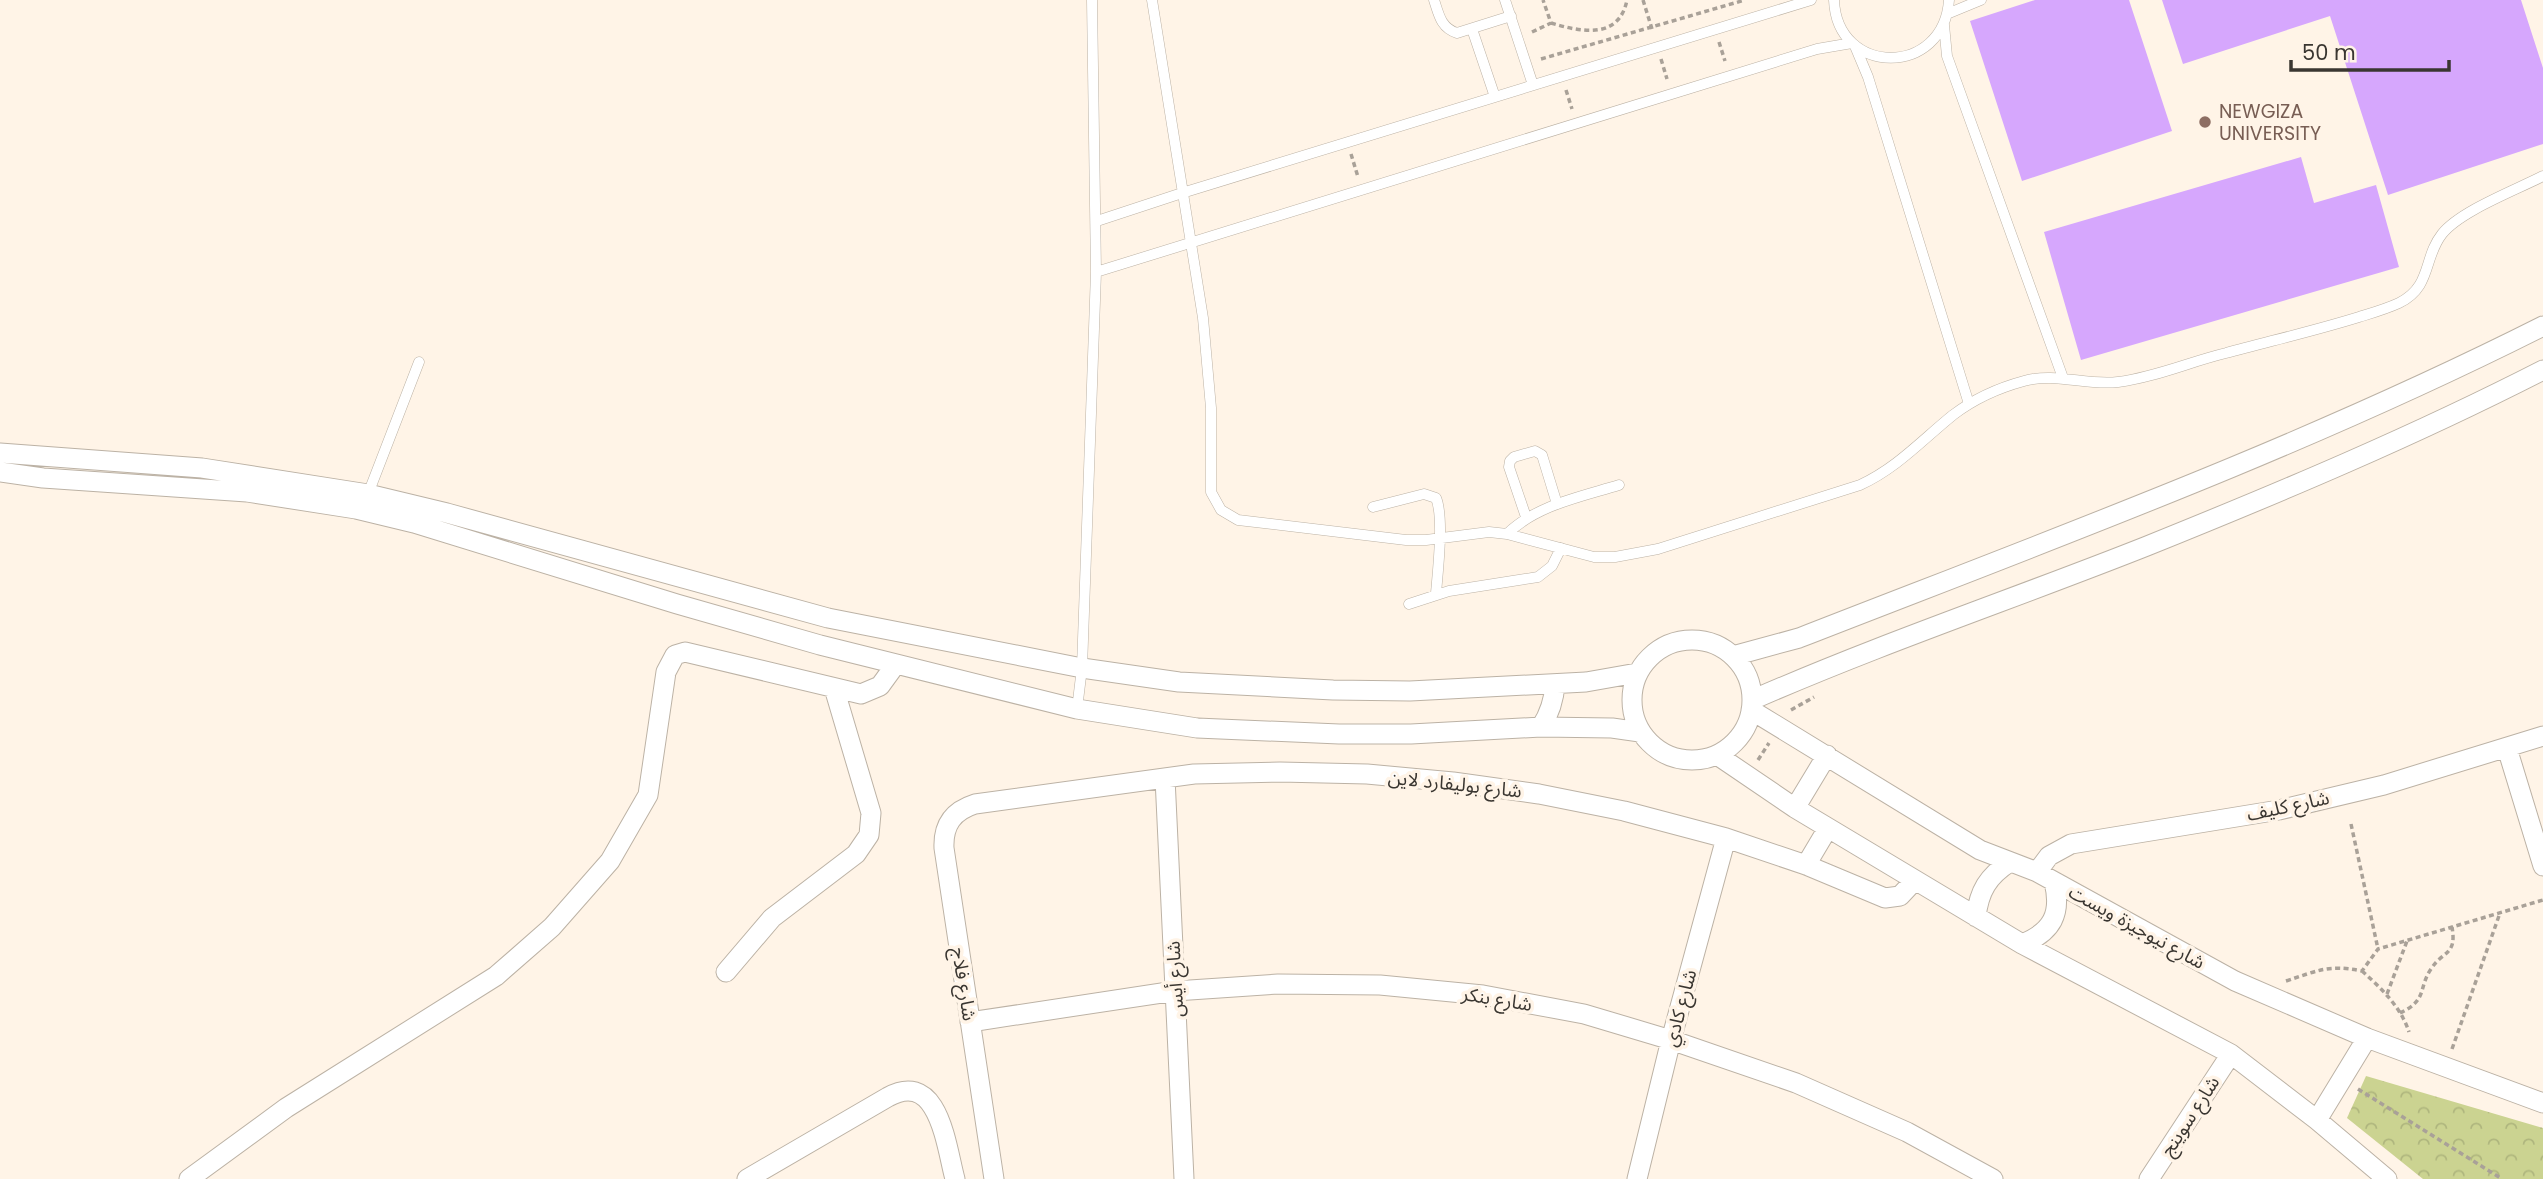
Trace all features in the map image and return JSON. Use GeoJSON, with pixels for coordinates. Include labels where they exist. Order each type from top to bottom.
{"type":"FeatureCollection","features":[{"type":"Feature","properties":{"kind":"street"},"geometry":{"type":"LineString","coordinates":[[1733,656],[1799,638],[2269,454],[2384,403],[2543,326]]}},
{"type":"Feature","properties":{"kind":"street"},"geometry":{"type":"LineString","coordinates":[[1752,705],[1811,674],[2147,546],[2377,450],[2543,370]]}},
{"type":"Feature","properties":{"kind":"street"},"geometry":{"type":"LineString","coordinates":[[0,453],[202,468],[368,494],[447,513],[828,618],[1082,668],[1179,682],[1333,690],[1487,689],[1608,680],[1637,673]]}},
{"type":"Feature","properties":{"kind":"street"},"geometry":{"type":"LineString","coordinates":[[0,472],[43,478],[247,492],[356,509],[414,523],[677,604],[896,664],[1077,709],[1197,728],[1268,732],[1411,734],[1541,727],[1612,728],[1640,732]]}},
{"type":"Feature","properties":{"kind":"street"},"geometry":{"type":"LineString","coordinates":[[1681,641],[1709,642],[1733,656],[1744,669],[1750,683],[1752,705],[1743,732],[1736,741],[1717,755],[1688,761],[1674,758],[1649,743],[1640,732],[1632,713],[1631,693],[1637,673],[1655,652],[1681,641]]}},
{"type":"Feature","properties":{"kind":"street"},"geometry":{"type":"LineString","coordinates":[[190,1179],[286,1108],[496,976],[552,926],[610,861],[648,794],[666,672],[675,655],[685,652],[861,694],[880,686],[896,664]]}},
{"type":"Feature","properties":{"kind":"street"},"geometry":{"type":"LineString","coordinates":[[1541,727],[1554,700],[1555,684]]}},
{"type":"Feature","properties":{"kind":"street"},"geometry":{"type":"LineString","coordinates":[[726,972],[772,918],[856,854],[869,835],[871,813],[834,688]]}},
{"type":"Feature","properties":{"kind":"street","name":"شارع نيوجيزة ويست"},"geometry":{"type":"LineString","coordinates":[[1752,705],[1966,841],[2037,872],[2235,981],[2367,1038],[2543,1103]]}},
{"type":"Feature","properties":{"kind":"street","name":"شارع كليف"},"geometry":{"type":"LineString","coordinates":[[2037,872],[2049,856],[2071,845],[2279,810],[2384,785],[2543,736]]}},
{"type":"Feature","properties":{"kind":"street"},"geometry":{"type":"LineString","coordinates":[[2507,748],[2543,866]]}},
{"type":"Feature","properties":{"kind":"street"},"geometry":{"type":"LineString","coordinates":[[1717,755],[1795,808],[2022,944],[2231,1054],[2317,1120],[2387,1179]]}},
{"type":"Feature","properties":{"kind":"street"},"geometry":{"type":"LineString","coordinates":[[1795,808],[1827,755]]}},
{"type":"Feature","properties":{"kind":"street","name":"شارع بوليفارد لاين"},"geometry":{"type":"LineString","coordinates":[[975,804],[1194,774],[1367,774],[1539,794],[1624,811],[1727,838],[1806,865],[1890,899],[1900,896],[1915,880]]}},
{"type":"Feature","properties":{"kind":"street","name":"شارع أيس"},"geometry":{"type":"LineString","coordinates":[[1165,778],[1184,1179]]}},
{"type":"Feature","properties":{"kind":"street","name":"شارع فلاج"},"geometry":{"type":"LineString","coordinates":[[975,804],[954,815],[943,836],[994,1179]]}},
{"type":"Feature","properties":{"kind":"street"},"geometry":{"type":"LineString","coordinates":[[1806,865],[1828,828]]}},
{"type":"Feature","properties":{"kind":"street","name":"شارع كادي"},"geometry":{"type":"LineString","coordinates":[[1637,1179],[1671,1040],[1727,838]]}},
{"type":"Feature","properties":{"kind":"street"},"geometry":{"type":"LineString","coordinates":[[1976,917],[1984,884],[1995,871],[2010,862]]}},
{"type":"Feature","properties":{"kind":"street"},"geometry":{"type":"LineString","coordinates":[[2022,944],[2037,938],[2049,927],[2058,898],[2054,882]]}},
{"type":"Feature","properties":{"kind":"street","name":"شارع بنكر"},"geometry":{"type":"LineString","coordinates":[[970,1022],[1175,991],[1278,984],[1406,988],[1483,995],[1584,1014],[1797,1083],[1907,1132],[1993,1179]]}},
{"type":"Feature","properties":{"kind":"street"},"geometry":{"type":"LineString","coordinates":[[2317,1120],[2367,1038]]}},
{"type":"Feature","properties":{"kind":"street","name":"شارع سوينج"},"geometry":{"type":"LineString","coordinates":[[2149,1179],[2231,1054]]}},
{"type":"Feature","properties":{"kind":"street"},"geometry":{"type":"LineString","coordinates":[[747,1179],[895,1093],[911,1091],[925,1097],[936,1109],[955,1179]]}},
{"type":"Feature","properties":{"kind":"lane"},"geometry":{"type":"LineString","coordinates":[[1077,709],[1082,668],[1096,272],[1092,0]]}},
{"type":"Feature","properties":{"kind":"lane"},"geometry":{"type":"LineString","coordinates":[[1152,0],[1208,363],[1211,492],[1221,510],[1238,520],[1406,540],[1479,533],[1507,534],[1594,556],[1637,554],[1860,485],[1903,459],[1953,415],[1996,390],[2048,377],[2099,383],[2152,376],[2220,354],[2308,334],[2396,305],[2418,289],[2442,234],[2455,222],[2543,176]]}},
{"type":"Feature","properties":{"kind":"lane"},"geometry":{"type":"LineString","coordinates":[[1434,0],[1443,25],[1457,33],[1511,16]]}},
{"type":"Feature","properties":{"kind":"lane"},"geometry":{"type":"LineString","coordinates":[[1505,0],[1533,85]]}},
{"type":"Feature","properties":{"kind":"lane"},"geometry":{"type":"LineString","coordinates":[[1097,222],[1182,193],[1811,0]]}},
{"type":"Feature","properties":{"kind":"lane"},"geometry":{"type":"LineString","coordinates":[[1834,0],[1838,22],[1854,44],[1868,77],[1969,404]]}},
{"type":"Feature","properties":{"kind":"lane"},"geometry":{"type":"LineString","coordinates":[[1949,0],[1943,36],[1947,56],[2063,378]]}},
{"type":"Feature","properties":{"kind":"lane"},"geometry":{"type":"LineString","coordinates":[[1096,272],[1817,49],[1854,44],[1879,57],[1905,57],[1928,46],[1946,19],[1981,0]]}},
{"type":"Feature","properties":{"kind":"lane"},"geometry":{"type":"LineString","coordinates":[[1472,29],[1495,97]]}},
{"type":"Feature","properties":{"kind":"lane"},"geometry":{"type":"LineString","coordinates":[[368,494],[419,362]]}},
{"type":"Feature","properties":{"kind":"lane"},"geometry":{"type":"LineString","coordinates":[[1526,517],[1510,467],[1510,461],[1514,457],[1535,451],[1542,455],[1557,504]]}},
{"type":"Feature","properties":{"kind":"lane"},"geometry":{"type":"LineString","coordinates":[[1507,534],[1526,517],[1557,504],[1619,485]]}},
{"type":"Feature","properties":{"kind":"lane"},"geometry":{"type":"LineString","coordinates":[[1373,507],[1424,494],[1432,495],[1438,501],[1436,593]]}},
{"type":"Feature","properties":{"kind":"lane"},"geometry":{"type":"LineString","coordinates":[[1409,604],[1436,593],[1538,577],[1552,566],[1561,548]]}},
{"type":"Feature","properties":{"kind":"path"},"geometry":{"type":"LineString","coordinates":[[1543,0],[1550,23]]}},
{"type":"Feature","properties":{"kind":"path"},"geometry":{"type":"LineString","coordinates":[[1534,41],[1532,32],[1550,23],[1594,31],[1611,27],[1624,13],[1627,0]]}},
{"type":"Feature","properties":{"kind":"path"},"geometry":{"type":"LineString","coordinates":[[1643,0],[1672,94]]}},
{"type":"Feature","properties":{"kind":"path"},"geometry":{"type":"LineString","coordinates":[[1539,60],[1745,0]]}},
{"type":"Feature","properties":{"kind":"path"},"geometry":{"type":"LineString","coordinates":[[1715,30],[1730,76]]}},
{"type":"Feature","properties":{"kind":"path"},"geometry":{"type":"LineString","coordinates":[[1537,50],[1539,60],[1562,77],[1577,125]]}},
{"type":"Feature","properties":{"kind":"path"},"geometry":{"type":"LineString","coordinates":[[1348,142],[1362,191]]}},
{"type":"Feature","properties":{"kind":"path"},"geometry":{"type":"LineString","coordinates":[[2351,824],[2378,949]]}},
{"type":"Feature","properties":{"kind":"path"},"geometry":{"type":"LineString","coordinates":[[2362,971],[2378,949],[2543,900]]}},
{"type":"Feature","properties":{"kind":"path"},"geometry":{"type":"LineString","coordinates":[[2445,1067],[2500,913]]}},
{"type":"Feature","properties":{"kind":"path"},"geometry":{"type":"LineString","coordinates":[[2400,1013],[2409,1009],[2423,993],[2430,970],[2449,953],[2454,941],[2452,927]]}},
{"type":"Feature","properties":{"kind":"path"},"geometry":{"type":"LineString","coordinates":[[2387,994],[2407,940]]}},
{"type":"Feature","properties":{"kind":"path"},"geometry":{"type":"LineString","coordinates":[[2283,981],[2323,968],[2344,967],[2362,971],[2387,994],[2400,1013],[2406,1023],[2416,1056]]}},
{"type":"Feature","properties":{"kind":"path"},"geometry":{"type":"LineString","coordinates":[[2342,1079],[2502,1179]]}},
{"type":"Feature","properties":{"kind":"green space"},"geometry":{"type":"Polygon","coordinates":[[[2366,1076],[2543,1128],[2543,1179],[2423,1179],[2347,1118],[2366,1076]]]}},
{"type":"Feature","properties":{"kind":"building"},"geometry":{"type":"Polygon","coordinates":[[[2035,0],[2129,0],[2172,131],[2022,181],[1970,21],[2035,0]]]}},
{"type":"Feature","properties":{"kind":"building"},"geometry":{"type":"Polygon","coordinates":[[[2162,0],[2521,0],[2543,68],[2543,144],[2388,195],[2330,16],[2183,64],[2162,0]]]}},
{"type":"Feature","properties":{"kind":"building"},"geometry":{"type":"Polygon","coordinates":[[[2301,157],[2314,203],[2376,185],[2399,267],[2081,360],[2044,232],[2301,157]]]}},
{"type":"Feature","properties":{"kind":"place","name":"NEWGIZA UNIVERSITY"},"geometry":{"type":"Point","coordinates":[2205,122]}}]}
